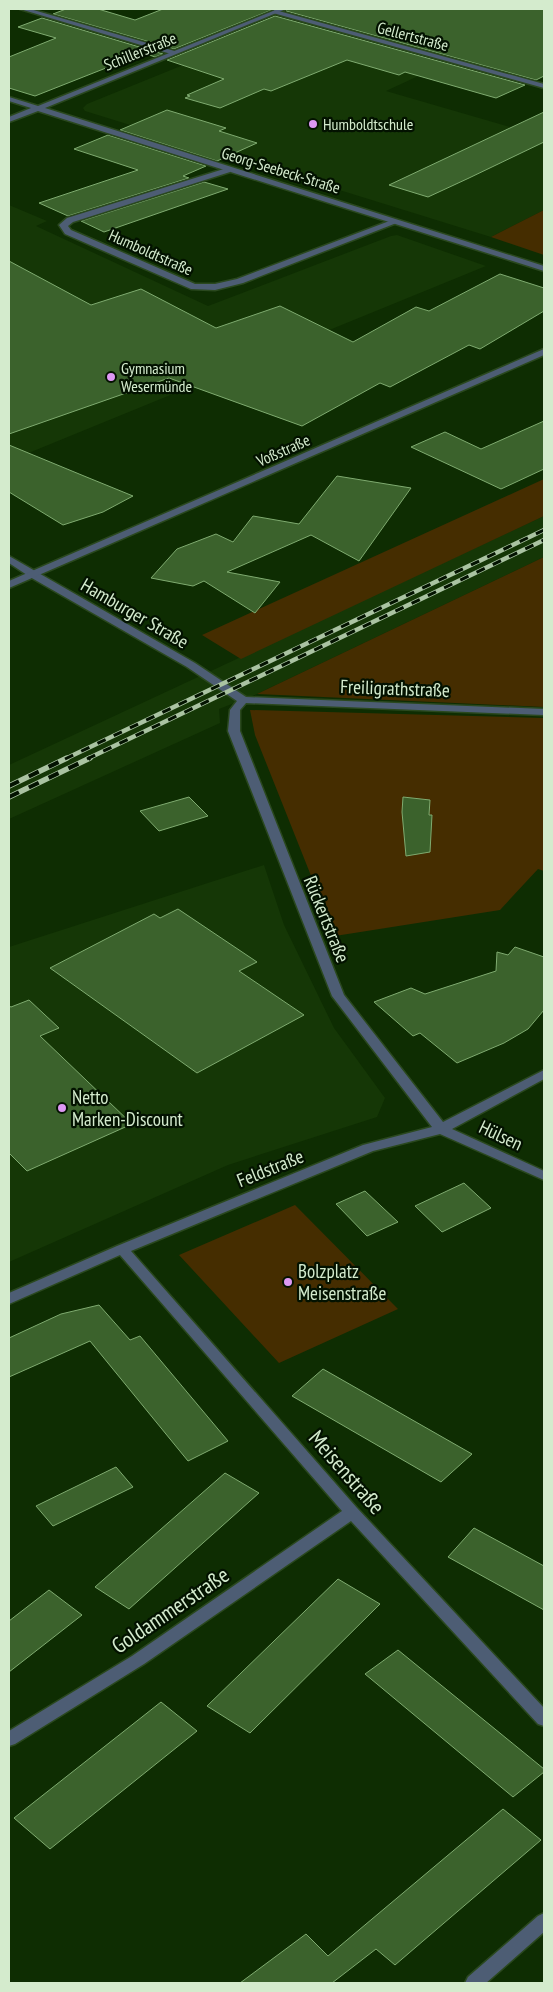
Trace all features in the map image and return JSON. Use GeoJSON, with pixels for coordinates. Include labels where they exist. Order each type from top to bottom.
{"type":"FeatureCollection","features":[{"type":"Feature","properties":{"kind":"street"},"geometry":{"type":"LineString","coordinates":[[23,9],[174,52]]}},
{"type":"Feature","properties":{"kind":"street","name":"Schillerstraße"},"geometry":{"type":"LineString","coordinates":[[9,120],[282,9]]}},
{"type":"Feature","properties":{"kind":"street","name":"Gellertstraße"},"geometry":{"type":"LineString","coordinates":[[275,12],[544,86]]}},
{"type":"Feature","properties":{"kind":"street","name":"Georg-Seebeck-Straße"},"geometry":{"type":"LineString","coordinates":[[9,100],[544,269]]}},
{"type":"Feature","properties":{"kind":"street","name":"Humboldtstraße"},"geometry":{"type":"LineString","coordinates":[[227,170],[70,220],[63,225],[68,232],[194,286],[204,288],[240,281],[395,222]]}},
{"type":"Feature","properties":{"kind":"street","name":"Voßstraße"},"geometry":{"type":"LineString","coordinates":[[9,585],[544,352]]}},
{"type":"Feature","properties":{"kind":"street","name":"Hamburger Straße"},"geometry":{"type":"LineString","coordinates":[[9,559],[191,665],[243,700]]}},
{"type":"Feature","properties":{"kind":"street","name":"Freiligrathstraße"},"geometry":{"type":"LineString","coordinates":[[243,700],[544,712]]}},
{"type":"Feature","properties":{"kind":"street","name":"Rückertstraße"},"geometry":{"type":"LineString","coordinates":[[243,700],[236,710],[234,731],[338,996],[441,1128]]}},
{"type":"Feature","properties":{"kind":"street","name":"Feldstraße"},"geometry":{"type":"LineString","coordinates":[[9,1299],[122,1249],[368,1148],[441,1128],[544,1074]]}},
{"type":"Feature","properties":{"kind":"street","name":"Hülsen"},"geometry":{"type":"LineString","coordinates":[[441,1128],[544,1176]]}},
{"type":"Feature","properties":{"kind":"street","name":"Meisenstraße"},"geometry":{"type":"LineString","coordinates":[[122,1249],[352,1512],[544,1719]]}},
{"type":"Feature","properties":{"kind":"street","name":"Goldammerstraße"},"geometry":{"type":"LineString","coordinates":[[9,1739],[138,1660],[352,1512]]}},
{"type":"Feature","properties":{"kind":"street"},"geometry":{"type":"LineString","coordinates":[[474,1983],[544,1921]]}},
{"type":"Feature","properties":{"kind":"shaded area","name":"Humboldtschule"},"geometry":{"type":"Polygon","coordinates":[[[289,22],[442,65],[386,91],[544,137],[544,210],[491,237],[85,111],[83,108],[87,104],[289,22]]]}},
{"type":"Feature","properties":{"kind":"shaded area","name":"Gymnasium Wesermünde"},"geometry":{"type":"Polygon","coordinates":[[[9,205],[47,221],[36,226],[208,306],[397,235],[486,266],[9,461],[9,205]]]}},
{"type":"Feature","properties":{"kind":"shaded area"},"geometry":{"type":"Polygon","coordinates":[[[544,210],[544,255],[491,237],[544,210]]]}},
{"type":"Feature","properties":{"kind":"shaded area"},"geometry":{"type":"Polygon","coordinates":[[[544,479],[544,516],[241,659],[202,635],[544,479]]]}},
{"type":"Feature","properties":{"kind":"shaded area"},"geometry":{"type":"Polygon","coordinates":[[[544,516],[544,557],[257,694],[219,709],[220,723],[9,819],[9,765],[544,516]]]}},
{"type":"Feature","properties":{"kind":"shaded area"},"geometry":{"type":"Polygon","coordinates":[[[544,557],[544,707],[257,694],[544,557]]]}},
{"type":"Feature","properties":{"kind":"shaded area"},"geometry":{"type":"Polygon","coordinates":[[[250,710],[544,718],[544,871],[538,869],[500,910],[335,936],[255,735],[250,710]]]}},
{"type":"Feature","properties":{"kind":"shaded area"},"geometry":{"type":"Polygon","coordinates":[[[264,865],[284,925],[334,1028],[385,1098],[377,1117],[228,1165],[9,1262],[9,947],[264,865]]]}},
{"type":"Feature","properties":{"kind":"shaded area","name":"Bolzplatz Meisenstraße"},"geometry":{"type":"Polygon","coordinates":[[[295,1205],[398,1309],[279,1363],[179,1255],[295,1205]]]}},
{"type":"Feature","properties":{"kind":"building"},"geometry":{"type":"Polygon","coordinates":[[[66,9],[98,9],[135,20],[163,9],[274,9],[174,49],[53,14],[66,9]]]}},
{"type":"Feature","properties":{"kind":"building"},"geometry":{"type":"Polygon","coordinates":[[[288,9],[544,9],[544,76],[536,80],[286,11],[288,9]]]}},
{"type":"Feature","properties":{"kind":"building"},"geometry":{"type":"Polygon","coordinates":[[[275,16],[525,85],[496,98],[405,72],[399,75],[347,60],[271,91],[264,89],[220,108],[185,98],[190,96],[187,95],[224,79],[167,60],[275,16]]]}},
{"type":"Feature","properties":{"kind":"building"},"geometry":{"type":"Polygon","coordinates":[[[42,18],[163,54],[155,57],[144,53],[35,96],[9,88],[9,57],[56,38],[18,27],[42,18]]]}},
{"type":"Feature","properties":{"kind":"building"},"geometry":{"type":"Polygon","coordinates":[[[167,110],[226,128],[219,131],[257,143],[217,161],[120,130],[167,110]]]}},
{"type":"Feature","properties":{"kind":"building"},"geometry":{"type":"Polygon","coordinates":[[[544,112],[544,142],[469,178],[428,197],[389,185],[544,112]]]}},
{"type":"Feature","properties":{"kind":"building"},"geometry":{"type":"Polygon","coordinates":[[[108,135],[206,166],[183,176],[189,178],[68,216],[39,203],[138,170],[74,149],[108,135]]]}},
{"type":"Feature","properties":{"kind":"building"},"geometry":{"type":"Polygon","coordinates":[[[204,182],[228,189],[104,232],[81,221],[204,182]]]}},
{"type":"Feature","properties":{"kind":"building"},"geometry":{"type":"Polygon","coordinates":[[[9,261],[91,305],[141,289],[216,328],[280,306],[353,342],[416,307],[429,311],[500,274],[544,288],[544,311],[480,349],[469,345],[390,387],[380,383],[302,426],[169,378],[9,434],[9,261]]]}},
{"type":"Feature","properties":{"kind":"building"},"geometry":{"type":"Polygon","coordinates":[[[544,421],[544,469],[501,489],[411,447],[445,432],[481,449],[544,421]]]}},
{"type":"Feature","properties":{"kind":"building"},"geometry":{"type":"Polygon","coordinates":[[[9,445],[133,496],[103,512],[63,525],[9,492],[9,445]]]}},
{"type":"Feature","properties":{"kind":"building"},"geometry":{"type":"Polygon","coordinates":[[[337,476],[411,488],[359,561],[311,535],[227,572],[280,582],[255,613],[204,581],[193,586],[151,578],[177,549],[216,534],[233,542],[253,516],[299,524],[337,476]]]}},
{"type":"Feature","properties":{"kind":"building"},"geometry":{"type":"Polygon","coordinates":[[[189,797],[208,816],[159,831],[140,811],[189,797]]]}},
{"type":"Feature","properties":{"kind":"building"},"geometry":{"type":"Polygon","coordinates":[[[403,797],[430,800],[429,815],[432,815],[430,852],[406,856],[402,812],[403,797]]]}},
{"type":"Feature","properties":{"kind":"building"},"geometry":{"type":"Polygon","coordinates":[[[178,909],[257,962],[239,971],[304,1015],[197,1073],[50,968],[154,914],[160,918],[178,909]]]}},
{"type":"Feature","properties":{"kind":"building"},"geometry":{"type":"Polygon","coordinates":[[[515,947],[544,957],[544,1010],[528,1029],[504,1043],[457,1063],[420,1033],[413,1036],[374,1002],[411,988],[425,994],[496,971],[497,952],[508,955],[515,947]]]}},
{"type":"Feature","properties":{"kind":"building"},"geometry":{"type":"Polygon","coordinates":[[[29,1000],[59,1028],[40,1036],[132,1124],[27,1171],[9,1153],[9,1006],[11,1007],[29,1000]]]}},
{"type":"Feature","properties":{"kind":"building"},"geometry":{"type":"Polygon","coordinates":[[[464,1183],[491,1208],[442,1232],[415,1206],[464,1183]]]}},
{"type":"Feature","properties":{"kind":"building"},"geometry":{"type":"Polygon","coordinates":[[[365,1191],[398,1222],[367,1236],[336,1204],[365,1191]]]}},
{"type":"Feature","properties":{"kind":"building"},"geometry":{"type":"Polygon","coordinates":[[[99,1305],[130,1340],[140,1336],[228,1441],[188,1461],[90,1341],[9,1377],[9,1338],[61,1314],[99,1305]]]}},
{"type":"Feature","properties":{"kind":"building"},"geometry":{"type":"Polygon","coordinates":[[[323,1369],[472,1454],[441,1482],[292,1396],[323,1369]]]}},
{"type":"Feature","properties":{"kind":"building"},"geometry":{"type":"Polygon","coordinates":[[[116,1467],[133,1487],[53,1526],[36,1506],[116,1467]]]}},
{"type":"Feature","properties":{"kind":"building"},"geometry":{"type":"Polygon","coordinates":[[[225,1473],[259,1493],[129,1609],[95,1587],[225,1473]]]}},
{"type":"Feature","properties":{"kind":"building"},"geometry":{"type":"Polygon","coordinates":[[[474,1528],[544,1566],[544,1610],[448,1557],[474,1528]]]}},
{"type":"Feature","properties":{"kind":"building"},"geometry":{"type":"Polygon","coordinates":[[[338,1579],[380,1604],[250,1733],[207,1706],[338,1579]]]}},
{"type":"Feature","properties":{"kind":"building"},"geometry":{"type":"Polygon","coordinates":[[[49,1590],[82,1615],[9,1672],[9,1621],[49,1590]]]}},
{"type":"Feature","properties":{"kind":"building"},"geometry":{"type":"Polygon","coordinates":[[[398,1650],[544,1769],[544,1772],[513,1797],[365,1674],[398,1650]]]}},
{"type":"Feature","properties":{"kind":"building"},"geometry":{"type":"Polygon","coordinates":[[[161,1702],[197,1731],[50,1849],[14,1818],[161,1702]]]}},
{"type":"Feature","properties":{"kind":"building"},"geometry":{"type":"Polygon","coordinates":[[[503,1809],[541,1840],[395,1965],[376,1949],[332,1983],[240,1983],[306,1934],[328,1956],[503,1809]]]}},
{"type":"Feature","properties":{"kind":"railway"},"geometry":{"type":"LineString","coordinates":[[65,759],[544,530]]}},
{"type":"Feature","properties":{"kind":"railway"},"geometry":{"type":"LineString","coordinates":[[87,759],[544,540]]}},
{"type":"Feature","properties":{"kind":"railway"},"geometry":{"type":"LineString","coordinates":[[9,786],[67,758]]}},
{"type":"Feature","properties":{"kind":"railway"},"geometry":{"type":"LineString","coordinates":[[9,797],[90,758]]}},
{"type":"Feature","properties":{"kind":"place","name":"Humboldtschule"},"geometry":{"type":"Point","coordinates":[313,124]}},
{"type":"Feature","properties":{"kind":"place","name":"Gymnasium Wesermünde"},"geometry":{"type":"Point","coordinates":[111,377]}},
{"type":"Feature","properties":{"kind":"place","name":"Netto Marken-Discount"},"geometry":{"type":"Point","coordinates":[62,1108]}},
{"type":"Feature","properties":{"kind":"place","name":"Bolzplatz Meisenstraße"},"geometry":{"type":"Point","coordinates":[288,1282]}}]}
